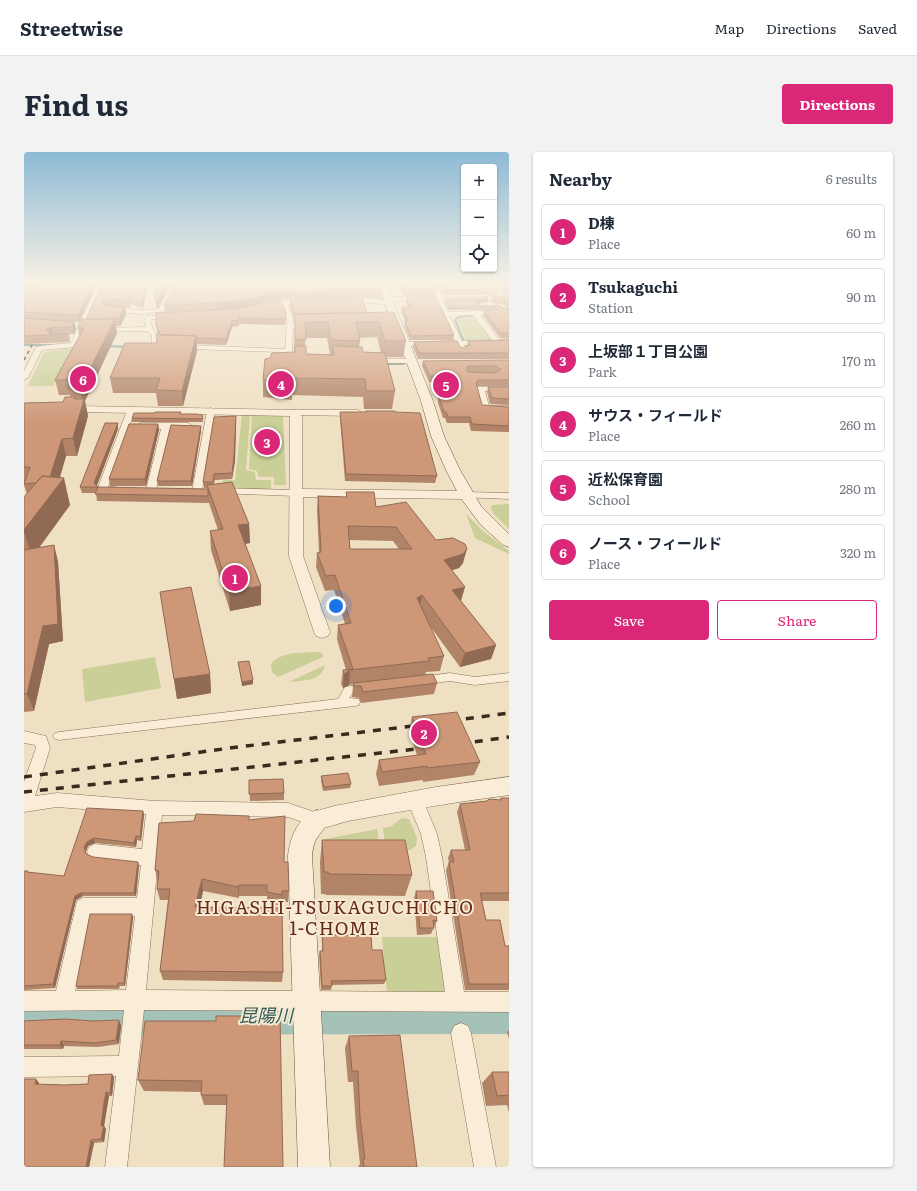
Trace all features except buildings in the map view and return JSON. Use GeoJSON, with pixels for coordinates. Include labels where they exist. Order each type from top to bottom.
{"type":"FeatureCollection","features":[{"type":"Feature","properties":{"kind":"main road"},"geometry":{"type":"LineString","coordinates":[[395,329],[405,344],[414,362],[429,414],[439,440],[470,503],[487,524],[509,542]]}},
{"type":"Feature","properties":{"kind":"main road"},"geometry":{"type":"LineString","coordinates":[[314,1167],[300,856],[301,842],[305,834],[317,820]]}},
{"type":"Feature","properties":{"kind":"street"},"geometry":{"type":"LineString","coordinates":[[24,378],[39,349],[66,347],[74,340],[78,329]]}},
{"type":"Feature","properties":{"kind":"street"},"geometry":{"type":"LineString","coordinates":[[150,329],[155,335],[155,343],[160,346],[281,350],[288,353]]}},
{"type":"Feature","properties":{"kind":"street"},"geometry":{"type":"LineString","coordinates":[[290,329],[288,353],[290,359],[312,360]]}},
{"type":"Feature","properties":{"kind":"street"},"geometry":{"type":"LineString","coordinates":[[455,329],[463,343],[466,355]]}},
{"type":"Feature","properties":{"kind":"street"},"geometry":{"type":"LineString","coordinates":[[488,329],[497,342]]}},
{"type":"Feature","properties":{"kind":"street"},"geometry":{"type":"LineString","coordinates":[[405,344],[463,343],[482,346],[497,342],[509,342]]}},
{"type":"Feature","properties":{"kind":"street"},"geometry":{"type":"LineString","coordinates":[[365,361],[414,362]]}},
{"type":"Feature","properties":{"kind":"street"},"geometry":{"type":"LineString","coordinates":[[509,389],[480,389],[485,408],[509,409]]}},
{"type":"Feature","properties":{"kind":"street"},"geometry":{"type":"LineString","coordinates":[[24,408],[371,413]]}},
{"type":"Feature","properties":{"kind":"street"},"geometry":{"type":"LineString","coordinates":[[123,490],[102,490],[131,410]]}},
{"type":"Feature","properties":{"kind":"street"},"geometry":{"type":"LineString","coordinates":[[211,411],[207,427],[201,491],[509,496]]}},
{"type":"Feature","properties":{"kind":"street"},"geometry":{"type":"LineString","coordinates":[[294,413],[296,417],[296,549],[298,563],[322,632]]}},
{"type":"Feature","properties":{"kind":"street"},"geometry":{"type":"LineString","coordinates":[[126,426],[207,427]]}},
{"type":"Feature","properties":{"kind":"street"},"geometry":{"type":"LineString","coordinates":[[152,490],[166,426]]}},
{"type":"Feature","properties":{"kind":"street"},"geometry":{"type":"LineString","coordinates":[[410,682],[450,677],[475,680],[509,676]]}},
{"type":"Feature","properties":{"kind":"street"},"geometry":{"type":"LineString","coordinates":[[341,703],[349,690],[380,686]]}},
{"type":"Feature","properties":{"kind":"street"},"geometry":{"type":"LineString","coordinates":[[59,736],[355,702]]}},
{"type":"Feature","properties":{"kind":"street"},"geometry":{"type":"LineString","coordinates":[[24,737],[42,740],[44,748],[24,804],[57,800],[155,808],[288,810],[317,820],[334,815],[415,800],[509,786]]}},
{"type":"Feature","properties":{"kind":"street"},"geometry":{"type":"LineString","coordinates":[[415,800],[429,834],[434,857],[456,1001]]}},
{"type":"Feature","properties":{"kind":"street"},"geometry":{"type":"LineString","coordinates":[[116,1167],[155,808]]}},
{"type":"Feature","properties":{"kind":"street"},"geometry":{"type":"LineString","coordinates":[[95,852],[150,858]]}},
{"type":"Feature","properties":{"kind":"street"},"geometry":{"type":"LineString","coordinates":[[64,1000],[84,907],[145,907]]}},
{"type":"Feature","properties":{"kind":"street"},"geometry":{"type":"LineString","coordinates":[[24,1001],[64,1000],[133,1010],[308,1010],[456,1001],[509,1002]]}},
{"type":"Feature","properties":{"kind":"street"},"geometry":{"type":"LineString","coordinates":[[461,1033],[485,1167]]}},
{"type":"Feature","properties":{"kind":"street"},"geometry":{"type":"LineString","coordinates":[[24,1067],[128,1066]]}},
{"type":"Feature","properties":{"kind":"green space"},"geometry":{"type":"Polygon","coordinates":[[[460,329],[485,329],[494,341],[466,342],[460,329]]]}},
{"type":"Feature","properties":{"kind":"green space"},"geometry":{"type":"Polygon","coordinates":[[[71,348],[74,350],[53,386],[28,386],[44,352],[71,348]]]}},
{"type":"Feature","properties":{"kind":"green space"},"geometry":{"type":"Polygon","coordinates":[[[242,415],[250,415],[246,470],[255,472],[256,480],[271,480],[271,490],[223,490],[223,480],[235,480],[242,415]]]}},
{"type":"Feature","properties":{"kind":"green space"},"geometry":{"type":"Polygon","coordinates":[[[252,415],[283,416],[286,485],[274,485],[274,477],[259,477],[257,471],[249,469],[252,415]]]}},
{"type":"Feature","properties":{"kind":"green space"},"geometry":{"type":"Polygon","coordinates":[[[509,504],[509,529],[494,514],[490,507],[493,505],[509,504]]]}},
{"type":"Feature","properties":{"kind":"green space"},"geometry":{"type":"Polygon","coordinates":[[[466,514],[483,531],[509,551],[509,554],[475,538],[466,514]]]}},
{"type":"Feature","properties":{"kind":"green space"},"geometry":{"type":"Polygon","coordinates":[[[322,653],[323,657],[278,677],[272,672],[271,664],[280,657],[292,654],[322,653]]]}},
{"type":"Feature","properties":{"kind":"green space"},"geometry":{"type":"Polygon","coordinates":[[[155,657],[161,688],[85,702],[82,669],[155,657]]]}},
{"type":"Feature","properties":{"kind":"green space"},"geometry":{"type":"Polygon","coordinates":[[[325,665],[320,675],[316,677],[289,682],[325,665]]]}},
{"type":"Feature","properties":{"kind":"green space"},"geometry":{"type":"Polygon","coordinates":[[[402,818],[409,819],[417,838],[416,846],[410,850],[386,850],[383,828],[390,827],[402,818]]]}},
{"type":"Feature","properties":{"kind":"green space"},"geometry":{"type":"Polygon","coordinates":[[[377,829],[380,849],[324,841],[326,839],[377,829]]]}},
{"type":"Feature","properties":{"kind":"green space"},"geometry":{"type":"Polygon","coordinates":[[[382,937],[440,937],[448,985],[441,994],[387,993],[382,937]]]}},
{"type":"Feature","properties":{"kind":"waterway"},"geometry":{"type":"LineString","coordinates":[[459,329],[468,352]]}},
{"type":"Feature","properties":{"kind":"waterway"},"geometry":{"type":"LineString","coordinates":[[24,345],[50,345]]}},
{"type":"Feature","properties":{"kind":"waterway"},"geometry":{"type":"LineString","coordinates":[[106,346],[128,347]]}},
{"type":"Feature","properties":{"kind":"waterway"},"geometry":{"type":"LineString","coordinates":[[383,364],[404,364]]}},
{"type":"Feature","properties":{"kind":"waterway","name":"昆陽川"},"geometry":{"type":"LineString","coordinates":[[24,1016],[509,1015]]}},
{"type":"Feature","properties":{"kind":"railway"},"geometry":{"type":"LineString","coordinates":[[24,360],[38,334]]}},
{"type":"Feature","properties":{"kind":"railway"},"geometry":{"type":"LineString","coordinates":[[450,721],[509,713]]}},
{"type":"Feature","properties":{"kind":"railway"},"geometry":{"type":"LineString","coordinates":[[24,777],[230,748],[421,725]]}},
{"type":"Feature","properties":{"kind":"railway"},"geometry":{"type":"LineString","coordinates":[[459,744],[509,737]]}},
{"type":"Feature","properties":{"kind":"railway"},"geometry":{"type":"LineString","coordinates":[[24,792],[426,748]]}},
{"type":"Feature","properties":{"kind":"place","name":"ノース・フィールド"},"geometry":{"type":"Point","coordinates":[83,379]}},
{"type":"Feature","properties":{"kind":"place","name":"サウス・フィールド"},"geometry":{"type":"Point","coordinates":[281,384]}},
{"type":"Feature","properties":{"kind":"place","name":"近松保育園"},"geometry":{"type":"Point","coordinates":[446,385]}},
{"type":"Feature","properties":{"kind":"place","name":"上坂部１丁目公園"},"geometry":{"type":"Point","coordinates":[267,442]}},
{"type":"Feature","properties":{"kind":"place","name":"D棟"},"geometry":{"type":"Point","coordinates":[235,578]}},
{"type":"Feature","properties":{"kind":"place","name":"Tsukaguchi"},"geometry":{"type":"Point","coordinates":[424,733]}},
{"type":"Feature","properties":{"kind":"district","name":"HIGASHI-TSUKAGUCHICHO 1-CHOME"},"geometry":{"type":"Point","coordinates":[335,918]}}]}
